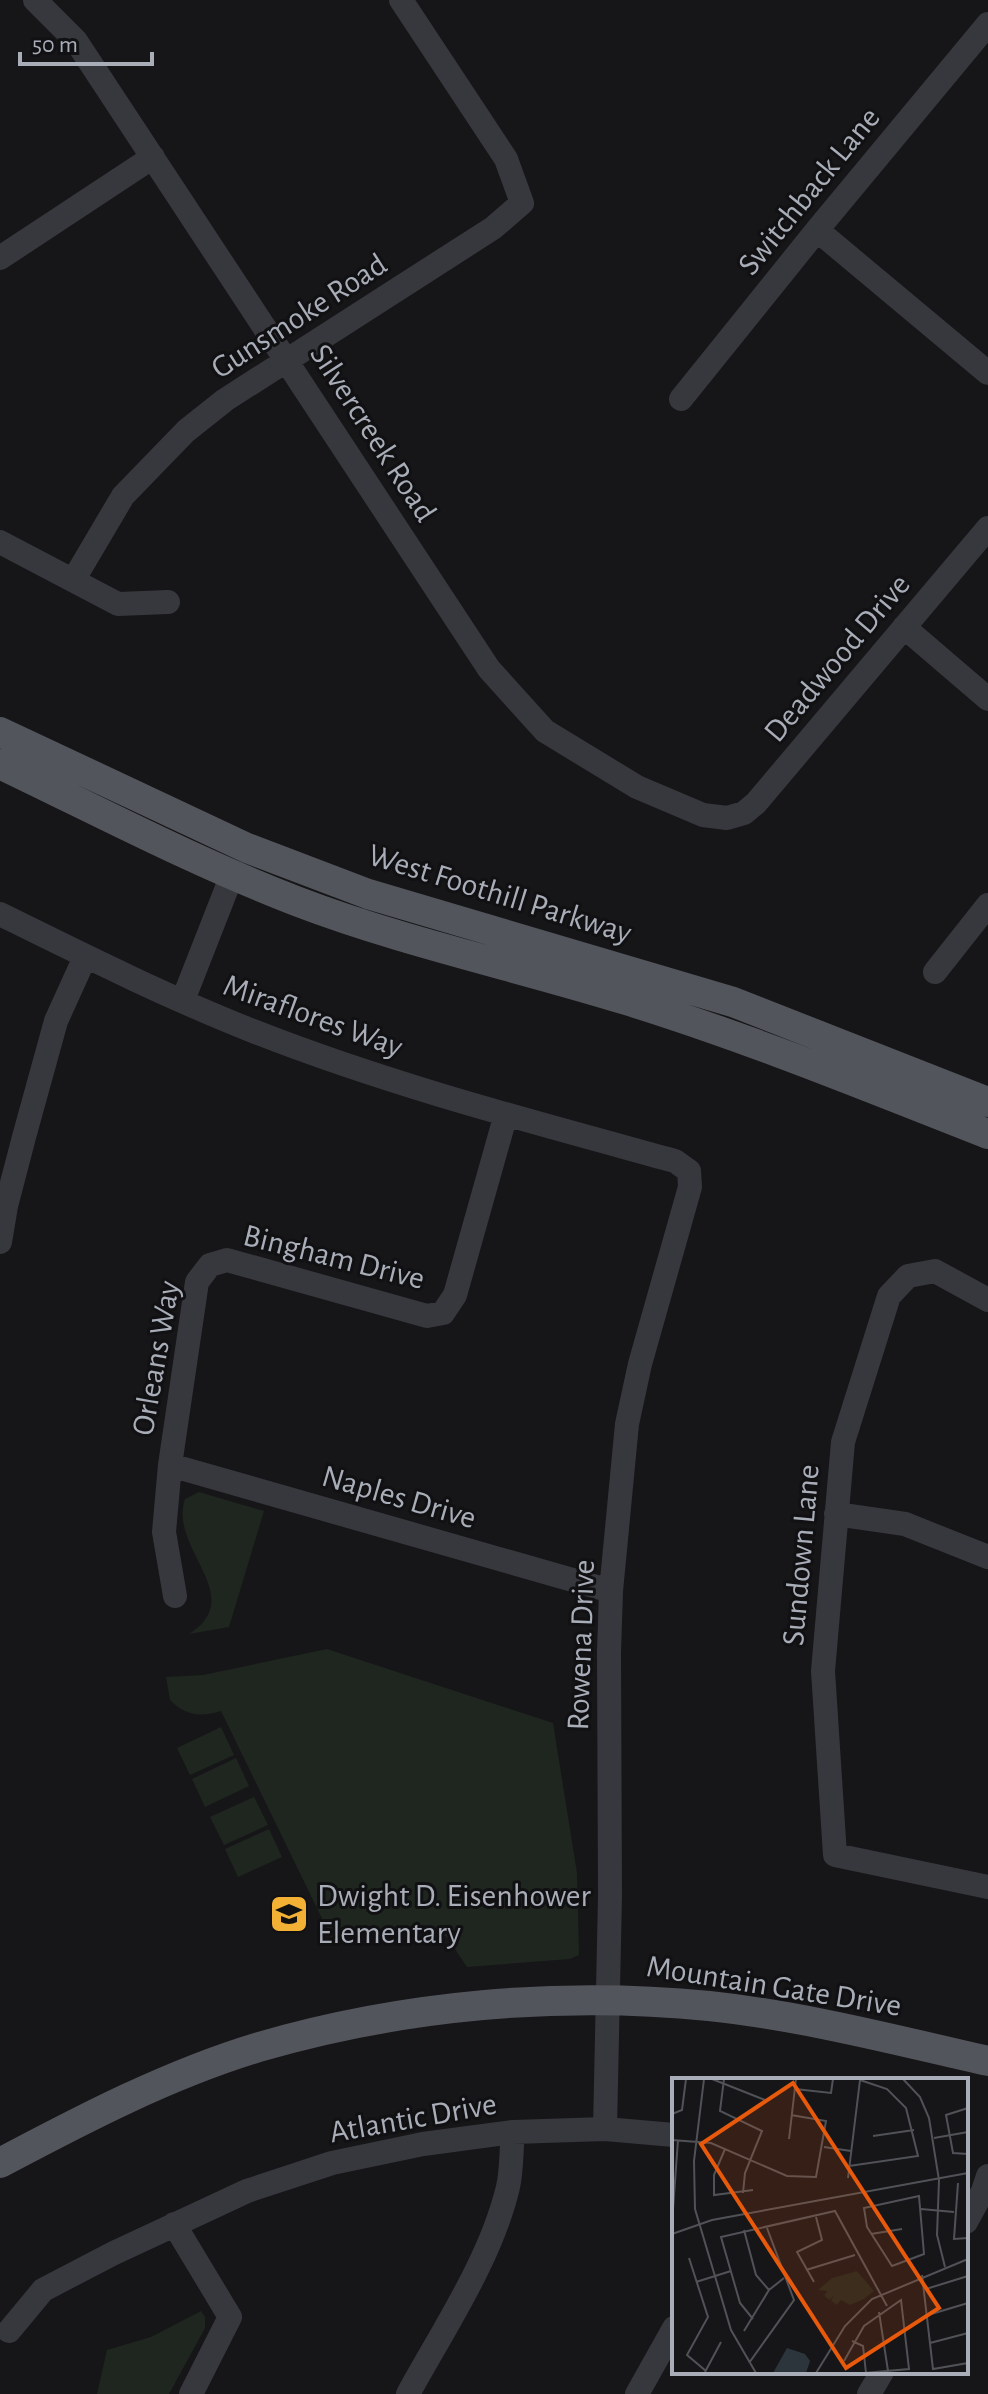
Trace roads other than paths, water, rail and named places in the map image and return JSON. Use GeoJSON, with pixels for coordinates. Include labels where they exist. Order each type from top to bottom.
{"type":"FeatureCollection","features":[{"type":"Feature","properties":{"kind":"main road","name":"West Foothill Parkway"},"geometry":{"type":"LineString","coordinates":[[0,732],[247,848],[368,894],[733,1002],[988,1102]]}},
{"type":"Feature","properties":{"kind":"main road","name":"West Foothill Parkway"},"geometry":{"type":"LineString","coordinates":[[0,764],[232,875],[359,924],[621,998],[737,1036],[988,1134]]}},
{"type":"Feature","properties":{"kind":"main road","name":"Mountain Gate Drive"},"geometry":{"type":"LineString","coordinates":[[0,2163],[120,2103],[190,2072],[260,2047],[354,2025],[441,2010],[608,1999],[711,2006],[835,2027],[988,2061]]}},
{"type":"Feature","properties":{"kind":"street","name":"Silvercreek Road"},"geometry":{"type":"LineString","coordinates":[[35,0],[76,41],[489,669],[545,731],[637,787],[703,815],[727,818]]}},
{"type":"Feature","properties":{"kind":"street","name":"Gunsmoke Road"},"geometry":{"type":"LineString","coordinates":[[74,579],[123,496],[186,431],[225,400],[493,228],[522,203],[506,159],[401,0]]}},
{"type":"Feature","properties":{"kind":"street","name":"Switchback Lane"},"geometry":{"type":"LineString","coordinates":[[681,399],[817,230],[979,52],[988,24]]}},
{"type":"Feature","properties":{"kind":"street"},"geometry":{"type":"LineString","coordinates":[[0,258],[153,157]]}},
{"type":"Feature","properties":{"kind":"street"},"geometry":{"type":"LineString","coordinates":[[817,230],[988,373]]}},
{"type":"Feature","properties":{"kind":"street","name":"Deadwood Drive"},"geometry":{"type":"LineString","coordinates":[[727,818],[744,813],[756,803],[988,528]]}},
{"type":"Feature","properties":{"kind":"street"},"geometry":{"type":"LineString","coordinates":[[0,542],[118,604],[168,602]]}},
{"type":"Feature","properties":{"kind":"street"},"geometry":{"type":"LineString","coordinates":[[904,627],[988,699]]}},
{"type":"Feature","properties":{"kind":"street","name":"Miraflores Way"},"geometry":{"type":"LineString","coordinates":[[232,875],[183,1000],[254,1031],[376,1075],[675,1161],[689,1171]]}},
{"type":"Feature","properties":{"kind":"street"},"geometry":{"type":"LineString","coordinates":[[935,972],[988,905]]}},
{"type":"Feature","properties":{"kind":"street"},"geometry":{"type":"LineString","coordinates":[[0,914],[85,957],[183,1000]]}},
{"type":"Feature","properties":{"kind":"street"},"geometry":{"type":"LineString","coordinates":[[0,1242],[24,1137],[56,1021],[85,957]]}},
{"type":"Feature","properties":{"kind":"street","name":"Bingham Drive"},"geometry":{"type":"LineString","coordinates":[[210,1265],[227,1260],[427,1316],[443,1313],[455,1295],[506,1114]]}},
{"type":"Feature","properties":{"kind":"street","name":"Rowena Drive"},"geometry":{"type":"LineString","coordinates":[[605,2129],[611,1591],[627,1424],[640,1364],[690,1187],[689,1171]]}},
{"type":"Feature","properties":{"kind":"street","name":"Orleans Way"},"geometry":{"type":"LineString","coordinates":[[175,1596],[164,1532],[170,1465],[197,1282],[210,1265]]}},
{"type":"Feature","properties":{"kind":"street","name":"Sundown Lane"},"geometry":{"type":"LineString","coordinates":[[988,1300],[935,1271],[908,1276],[889,1296],[843,1442],[823,1671],[835,1855],[988,1887]]}},
{"type":"Feature","properties":{"kind":"street","name":"Naples Drive"},"geometry":{"type":"LineString","coordinates":[[170,1465],[611,1591]]}},
{"type":"Feature","properties":{"kind":"street"},"geometry":{"type":"LineString","coordinates":[[836,1514],[905,1524],[988,1557]]}},
{"type":"Feature","properties":{"kind":"street","name":"Atlantic Drive"},"geometry":{"type":"LineString","coordinates":[[9,2331],[43,2290],[247,2191],[332,2163],[423,2144],[513,2132],[605,2129],[672,2135]]}},
{"type":"Feature","properties":{"kind":"street"},"geometry":{"type":"LineString","coordinates":[[408,2394],[485,2254],[509,2184],[513,2132]]}},
{"type":"Feature","properties":{"kind":"street"},"geometry":{"type":"LineString","coordinates":[[968,2218],[986,2187]]}},
{"type":"Feature","properties":{"kind":"street"},"geometry":{"type":"LineString","coordinates":[[174,2224],[230,2317],[191,2394]]}},
{"type":"Feature","properties":{"kind":"street"},"geometry":{"type":"LineString","coordinates":[[637,2394],[672,2332]]}},
{"type":"Feature","properties":{"kind":"street"},"geometry":{"type":"LineString","coordinates":[[869,2394],[881,2374]]}},
{"type":"Feature","properties":{"kind":"place","name":"Dwight D. Eisenhower Elementary"},"geometry":{"type":"Point","coordinates":[289,1914]}}]}
